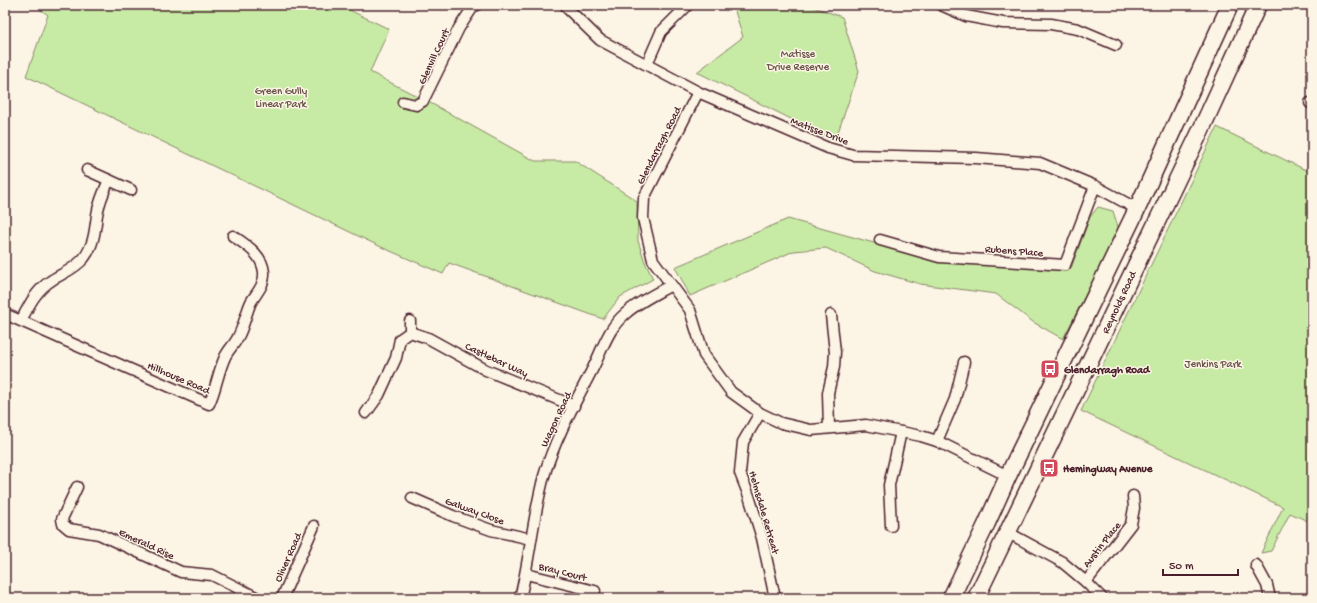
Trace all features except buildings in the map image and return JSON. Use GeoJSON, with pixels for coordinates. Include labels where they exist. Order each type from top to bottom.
{"type":"FeatureCollection","features":[{"type":"Feature","properties":{"kind":"main road","name":"Reynolds Road"},"geometry":{"type":"LineString","coordinates":[[951,598],[1008,476],[1137,209],[1230,5]]}},
{"type":"Feature","properties":{"kind":"main road","name":"Reynolds Road"},"geometry":{"type":"LineString","coordinates":[[976,598],[1200,132],[1258,5]]}},
{"type":"Feature","properties":{"kind":"main road"},"geometry":{"type":"LineString","coordinates":[[1137,209],[1158,219]]}},
{"type":"Feature","properties":{"kind":"main road"},"geometry":{"type":"LineString","coordinates":[[987,523],[1007,532]]}},
{"type":"Feature","properties":{"kind":"street","name":"Glenvill Court"},"geometry":{"type":"LineString","coordinates":[[403,102],[416,105],[424,101],[459,28],[477,5]]}},
{"type":"Feature","properties":{"kind":"street","name":"Matisse Drive"},"geometry":{"type":"LineString","coordinates":[[566,5],[567,8],[600,40],[698,92],[828,148],[853,155],[976,158],[1040,163],[1095,186],[1137,209]]}},
{"type":"Feature","properties":{"kind":"street"},"geometry":{"type":"LineString","coordinates":[[647,64],[661,32],[688,5]]}},
{"type":"Feature","properties":{"kind":"street"},"geometry":{"type":"LineString","coordinates":[[941,5],[966,16],[1003,23],[1051,24],[1078,29],[1116,45]]}},
{"type":"Feature","properties":{"kind":"street","name":"Glendarragh Road"},"geometry":{"type":"LineString","coordinates":[[698,92],[644,198],[643,218],[653,260],[690,310],[704,355],[731,392],[760,413],[781,423],[811,430],[866,425],[937,440],[1008,476]]}},
{"type":"Feature","properties":{"kind":"street"},"geometry":{"type":"LineString","coordinates":[[87,170],[131,190]]}},
{"type":"Feature","properties":{"kind":"street"},"geometry":{"type":"LineString","coordinates":[[22,321],[29,303],[38,291],[50,281],[74,268],[84,258],[92,243],[96,228],[97,215],[109,180]]}},
{"type":"Feature","properties":{"kind":"street","name":"Rubens Place"},"geometry":{"type":"LineString","coordinates":[[880,240],[939,257],[1065,265],[1095,186]]}},
{"type":"Feature","properties":{"kind":"street","name":"Hillhouse Road"},"geometry":{"type":"LineString","coordinates":[[5,314],[209,404],[225,357],[238,337],[249,307],[261,289],[264,273],[261,262],[253,250],[233,236]]}},
{"type":"Feature","properties":{"kind":"street","name":"Wagon Road"},"geometry":{"type":"LineString","coordinates":[[520,598],[526,574],[530,539],[544,477],[552,452],[574,406],[614,325],[625,314],[671,285]]}},
{"type":"Feature","properties":{"kind":"street"},"geometry":{"type":"LineString","coordinates":[[829,428],[828,393],[836,352],[831,315]]}},
{"type":"Feature","properties":{"kind":"street"},"geometry":{"type":"LineString","coordinates":[[366,413],[379,395],[396,358],[400,339],[410,332],[410,321]]}},
{"type":"Feature","properties":{"kind":"street","name":"Castlebar Way"},"geometry":{"type":"LineString","coordinates":[[410,332],[428,338],[486,370],[574,406]]}},
{"type":"Feature","properties":{"kind":"street"},"geometry":{"type":"LineString","coordinates":[[937,440],[955,399],[964,362]]}},
{"type":"Feature","properties":{"kind":"street","name":"Helmsdale Retreat"},"geometry":{"type":"LineString","coordinates":[[760,413],[743,442],[740,473],[762,538],[775,598]]}},
{"type":"Feature","properties":{"kind":"street"},"geometry":{"type":"LineString","coordinates":[[891,526],[889,485],[901,432]]}},
{"type":"Feature","properties":{"kind":"street","name":"Emerald Rise"},"geometry":{"type":"LineString","coordinates":[[77,487],[62,519],[63,524],[69,529],[99,534],[181,572],[212,575],[258,598]]}},
{"type":"Feature","properties":{"kind":"street","name":"Austin Place"},"geometry":{"type":"LineString","coordinates":[[1086,582],[1130,524],[1134,508],[1133,496]]}},
{"type":"Feature","properties":{"kind":"street","name":"Galway Close"},"geometry":{"type":"LineString","coordinates":[[412,498],[485,528],[530,539]]}},
{"type":"Feature","properties":{"kind":"street","name":"Oliver Road"},"geometry":{"type":"LineString","coordinates":[[282,598],[314,526]]}},
{"type":"Feature","properties":{"kind":"street"},"geometry":{"type":"LineString","coordinates":[[1007,532],[1062,562],[1102,598]]}},
{"type":"Feature","properties":{"kind":"street"},"geometry":{"type":"LineString","coordinates":[[1256,565],[1267,585],[1270,598]]}},
{"type":"Feature","properties":{"kind":"street","name":"Bray Court"},"geometry":{"type":"LineString","coordinates":[[526,574],[595,591]]}},
{"type":"Feature","properties":{"kind":"green space","name":"Green Gully Linear Park"},"geometry":{"type":"Polygon","coordinates":[[[34,5],[339,5],[389,29],[370,72],[436,106],[535,161],[575,161],[637,201],[638,241],[653,279],[620,297],[603,319],[449,263],[443,274],[379,246],[26,76],[48,15],[34,5]]]}},
{"type":"Feature","properties":{"kind":"green space","name":"Matisse Drive Reserve"},"geometry":{"type":"Polygon","coordinates":[[[733,5],[808,5],[842,17],[859,71],[835,141],[697,72],[743,37],[733,5]]]}},
{"type":"Feature","properties":{"kind":"green space","name":"Jenkins Park"},"geometry":{"type":"Polygon","coordinates":[[[1217,127],[1312,173],[1312,523],[1290,513],[1271,551],[1261,553],[1283,507],[1081,411],[1217,127]]]}},
{"type":"Feature","properties":{"kind":"green space"},"geometry":{"type":"Polygon","coordinates":[[[1098,207],[1113,211],[1119,230],[1063,339],[1033,322],[996,294],[920,284],[875,271],[826,248],[794,251],[690,296],[675,267],[788,219],[942,262],[1071,268],[1090,217],[1098,207]]]}},
{"type":"Feature","properties":{"kind":"place","name":"Glendarragh Road"},"geometry":{"type":"Point","coordinates":[1050,369]}},
{"type":"Feature","properties":{"kind":"place","name":"Hemingway Avenue"},"geometry":{"type":"Point","coordinates":[1049,468]}}]}
